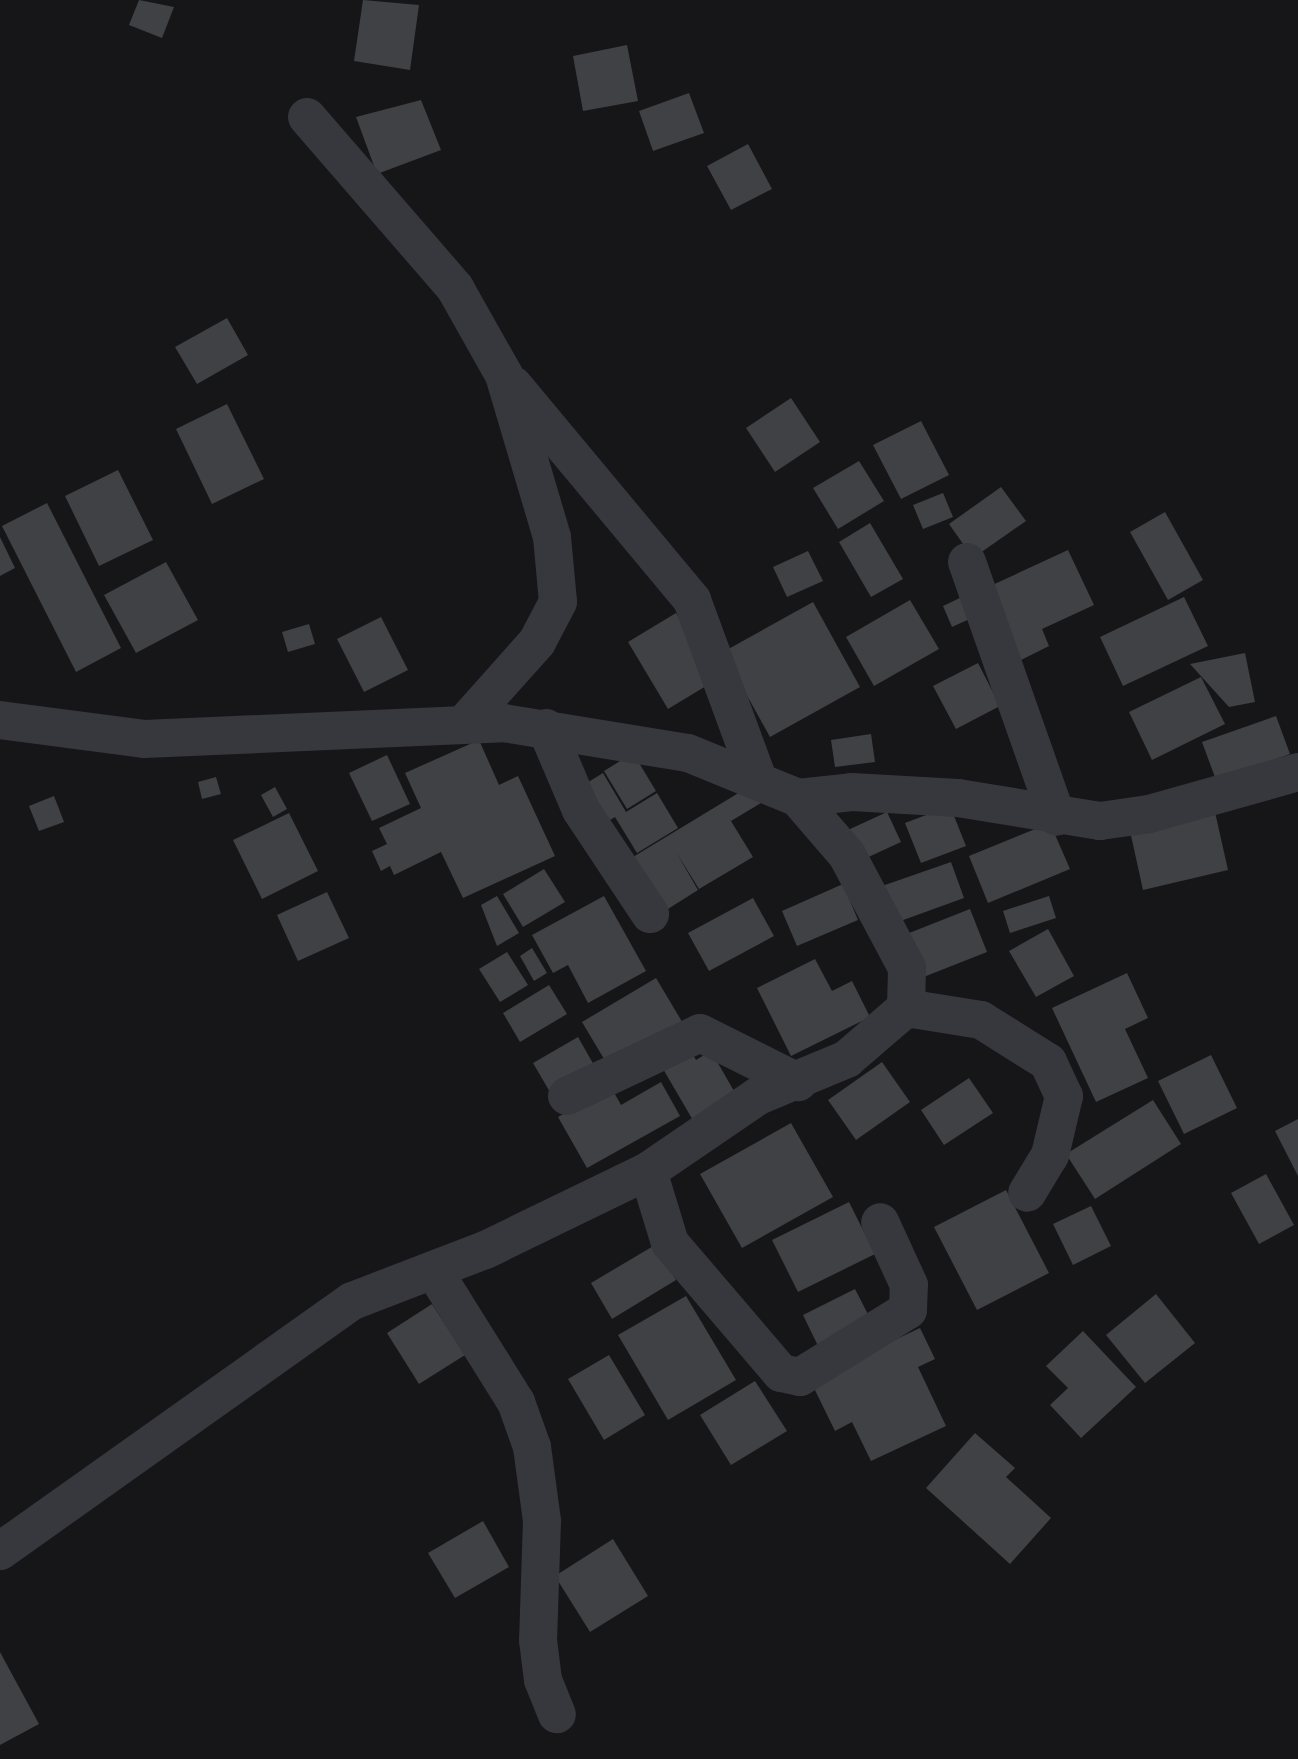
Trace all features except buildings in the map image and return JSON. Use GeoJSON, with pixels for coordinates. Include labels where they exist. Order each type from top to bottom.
{"type":"FeatureCollection","features":[{"type":"Feature","properties":{"kind":"street"},"geometry":{"type":"LineString","coordinates":[[307,117],[455,288],[504,375],[692,600],[757,777]]}},
{"type":"Feature","properties":{"kind":"street"},"geometry":{"type":"LineString","coordinates":[[464,724],[537,642],[558,602],[552,537],[504,375]]}},
{"type":"Feature","properties":{"kind":"street"},"geometry":{"type":"LineString","coordinates":[[967,562],[1057,817]]}},
{"type":"Feature","properties":{"kind":"street"},"geometry":{"type":"LineString","coordinates":[[0,720],[144,739],[464,724],[546,728],[688,753],[757,777],[798,798],[847,855],[907,968],[906,1008],[847,1059],[798,1082],[758,1096],[648,1171],[434,1271],[352,1301],[0,1551]]}},
{"type":"Feature","properties":{"kind":"street"},"geometry":{"type":"LineString","coordinates":[[546,728],[581,810],[650,914]]}},
{"type":"Feature","properties":{"kind":"street"},"geometry":{"type":"LineString","coordinates":[[798,798],[852,792],[958,798],[1057,817],[1100,821],[1149,814],[1298,772]]}},
{"type":"Feature","properties":{"kind":"street"},"geometry":{"type":"LineString","coordinates":[[906,1008],[981,1020],[1048,1062],[1064,1096],[1050,1155],[1027,1193]]}},
{"type":"Feature","properties":{"kind":"street"},"geometry":{"type":"LineString","coordinates":[[567,1096],[700,1033],[798,1082]]}},
{"type":"Feature","properties":{"kind":"street"},"geometry":{"type":"LineString","coordinates":[[648,1171],[670,1243],[767,1362],[800,1377],[908,1310],[909,1285],[880,1222]]}},
{"type":"Feature","properties":{"kind":"street"},"geometry":{"type":"LineString","coordinates":[[434,1271],[516,1402],[532,1447],[542,1521],[538,1640],[543,1680],[557,1714]]}}]}
